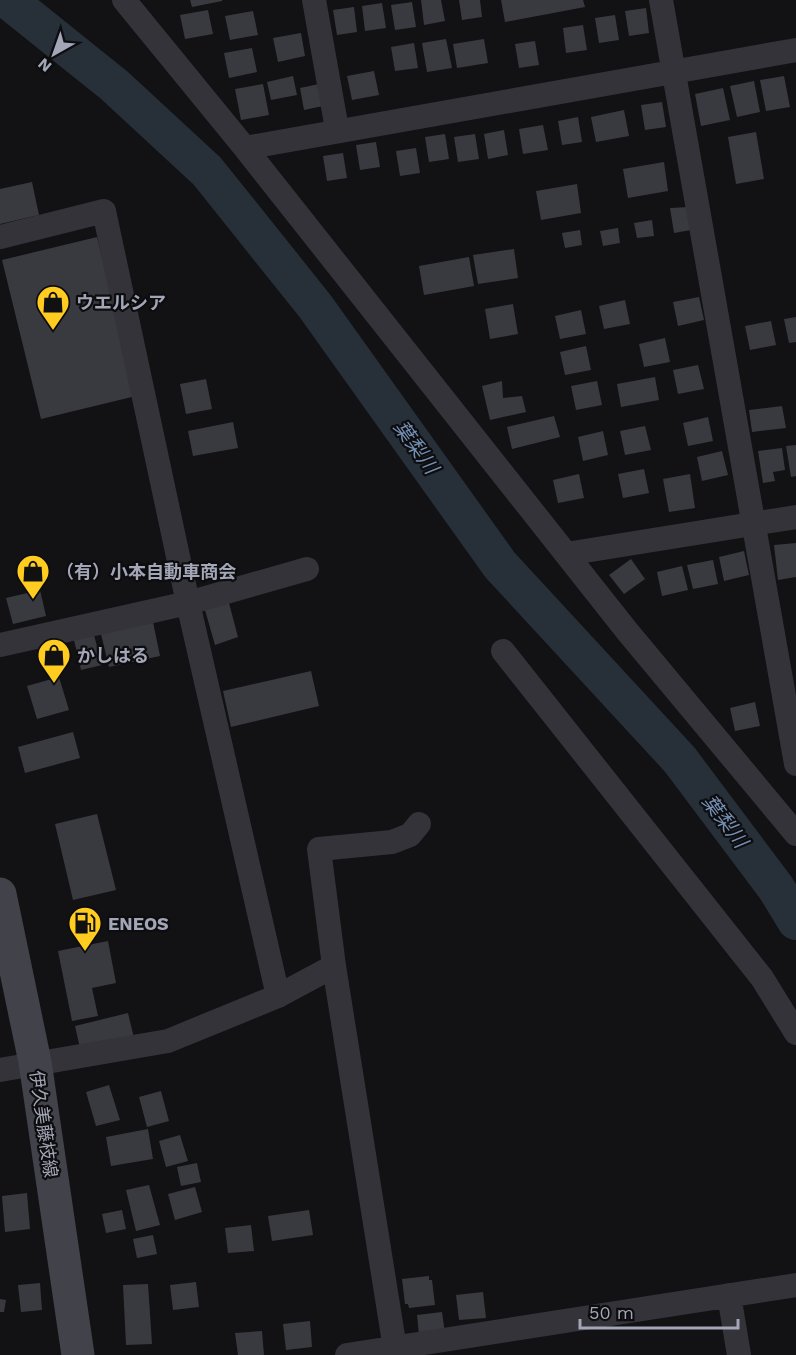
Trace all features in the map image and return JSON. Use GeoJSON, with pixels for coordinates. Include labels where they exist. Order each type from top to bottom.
{"type":"FeatureCollection","features":[{"type":"Feature","properties":{"kind":"main road","name":"伊久美藤枝線"},"geometry":{"type":"LineString","coordinates":[[0,894],[35,1062],[78,1355]]}},
{"type":"Feature","properties":{"kind":"street"},"geometry":{"type":"LineString","coordinates":[[124,0],[245,148],[566,554],[796,834]]}},
{"type":"Feature","properties":{"kind":"street"},"geometry":{"type":"LineString","coordinates":[[314,0],[337,129]]}},
{"type":"Feature","properties":{"kind":"street"},"geometry":{"type":"LineString","coordinates":[[661,0],[796,764]]}},
{"type":"Feature","properties":{"kind":"street"},"geometry":{"type":"LineString","coordinates":[[245,148],[337,129],[796,50]]}},
{"type":"Feature","properties":{"kind":"street"},"geometry":{"type":"LineString","coordinates":[[0,237],[104,211],[188,603],[278,996]]}},
{"type":"Feature","properties":{"kind":"street"},"geometry":{"type":"LineString","coordinates":[[566,554],[796,517]]}},
{"type":"Feature","properties":{"kind":"street"},"geometry":{"type":"LineString","coordinates":[[0,645],[188,603],[307,568]]}},
{"type":"Feature","properties":{"kind":"street"},"geometry":{"type":"LineString","coordinates":[[503,651],[762,978],[796,1033]]}},
{"type":"Feature","properties":{"kind":"street"},"geometry":{"type":"LineString","coordinates":[[396,1352],[334,966],[319,849],[392,842],[410,835],[419,824]]}},
{"type":"Feature","properties":{"kind":"street"},"geometry":{"type":"LineString","coordinates":[[0,1070],[35,1062],[168,1041],[278,996],[334,966]]}},
{"type":"Feature","properties":{"kind":"street"},"geometry":{"type":"LineString","coordinates":[[347,1355],[396,1352],[796,1284]]}},
{"type":"Feature","properties":{"kind":"street"},"geometry":{"type":"LineString","coordinates":[[729,1295],[739,1355]]}},
{"type":"Feature","properties":{"kind":"building"},"geometry":{"type":"Polygon","coordinates":[[[190,0],[222,0],[222,1],[192,7],[190,0]]]}},
{"type":"Feature","properties":{"kind":"building"},"geometry":{"type":"Polygon","coordinates":[[[421,0],[441,0],[445,21],[424,25],[421,0]]]}},
{"type":"Feature","properties":{"kind":"building"},"geometry":{"type":"Polygon","coordinates":[[[459,0],[480,0],[482,17],[462,20],[459,0]]]}},
{"type":"Feature","properties":{"kind":"building"},"geometry":{"type":"Polygon","coordinates":[[[501,0],[583,0],[585,7],[505,22],[501,0]]]}},
{"type":"Feature","properties":{"kind":"building"},"geometry":{"type":"Polygon","coordinates":[[[412,2],[416,27],[395,30],[391,5],[412,2]]]}},
{"type":"Feature","properties":{"kind":"building"},"geometry":{"type":"Polygon","coordinates":[[[382,3],[386,28],[365,31],[362,6],[382,3]]]}},
{"type":"Feature","properties":{"kind":"building"},"geometry":{"type":"Polygon","coordinates":[[[354,7],[357,32],[337,35],[333,10],[354,7]]]}},
{"type":"Feature","properties":{"kind":"building"},"geometry":{"type":"Polygon","coordinates":[[[646,8],[649,33],[629,36],[625,11],[646,8]]]}},
{"type":"Feature","properties":{"kind":"building"},"geometry":{"type":"Polygon","coordinates":[[[208,10],[213,34],[185,39],[180,15],[208,10]]]}},
{"type":"Feature","properties":{"kind":"building"},"geometry":{"type":"Polygon","coordinates":[[[253,11],[258,35],[230,40],[225,16],[253,11]]]}},
{"type":"Feature","properties":{"kind":"building"},"geometry":{"type":"Polygon","coordinates":[[[615,15],[619,40],[599,43],[595,18],[615,15]]]}},
{"type":"Feature","properties":{"kind":"building"},"geometry":{"type":"Polygon","coordinates":[[[583,25],[587,50],[566,53],[563,28],[583,25]]]}},
{"type":"Feature","properties":{"kind":"building"},"geometry":{"type":"Polygon","coordinates":[[[301,33],[305,56],[278,62],[273,38],[301,33]]]}},
{"type":"Feature","properties":{"kind":"building"},"geometry":{"type":"Polygon","coordinates":[[[446,39],[452,68],[427,72],[422,43],[446,39]]]}},
{"type":"Feature","properties":{"kind":"building"},"geometry":{"type":"Polygon","coordinates":[[[484,39],[488,63],[457,68],[453,44],[484,39]]]}},
{"type":"Feature","properties":{"kind":"building"},"geometry":{"type":"Polygon","coordinates":[[[535,41],[539,65],[519,68],[515,44],[535,41]]]}},
{"type":"Feature","properties":{"kind":"building"},"geometry":{"type":"Polygon","coordinates":[[[414,43],[418,68],[395,71],[391,47],[414,43]]]}},
{"type":"Feature","properties":{"kind":"building"},"geometry":{"type":"Polygon","coordinates":[[[252,48],[257,72],[229,78],[224,53],[252,48]]]}},
{"type":"Feature","properties":{"kind":"building"},"geometry":{"type":"Polygon","coordinates":[[[374,71],[379,95],[352,100],[347,76],[374,71]]]}},
{"type":"Feature","properties":{"kind":"building"},"geometry":{"type":"Polygon","coordinates":[[[293,76],[297,95],[271,100],[267,82],[293,76]]]}},
{"type":"Feature","properties":{"kind":"building"},"geometry":{"type":"Polygon","coordinates":[[[784,76],[790,107],[766,111],[760,80],[784,76]]]}},
{"type":"Feature","properties":{"kind":"building"},"geometry":{"type":"Polygon","coordinates":[[[754,81],[760,112],[737,117],[730,86],[754,81]]]}},
{"type":"Feature","properties":{"kind":"building"},"geometry":{"type":"Polygon","coordinates":[[[263,84],[269,115],[241,120],[235,89],[263,84]]]}},
{"type":"Feature","properties":{"kind":"building"},"geometry":{"type":"Polygon","coordinates":[[[319,84],[323,106],[304,110],[300,88],[319,84]]]}},
{"type":"Feature","properties":{"kind":"building"},"geometry":{"type":"Polygon","coordinates":[[[723,88],[730,120],[701,126],[695,94],[723,88]]]}},
{"type":"Feature","properties":{"kind":"building"},"geometry":{"type":"Polygon","coordinates":[[[662,102],[666,127],[645,130],[641,105],[662,102]]]}},
{"type":"Feature","properties":{"kind":"building"},"geometry":{"type":"Polygon","coordinates":[[[624,110],[629,136],[596,142],[591,117],[624,110]]]}},
{"type":"Feature","properties":{"kind":"building"},"geometry":{"type":"Polygon","coordinates":[[[578,117],[582,142],[562,145],[558,121],[578,117]]]}},
{"type":"Feature","properties":{"kind":"building"},"geometry":{"type":"Polygon","coordinates":[[[543,125],[548,150],[523,154],[519,129],[543,125]]]}},
{"type":"Feature","properties":{"kind":"building"},"geometry":{"type":"Polygon","coordinates":[[[504,130],[508,155],[488,159],[484,134],[504,130]]]}},
{"type":"Feature","properties":{"kind":"building"},"geometry":{"type":"Polygon","coordinates":[[[756,132],[764,179],[736,184],[728,137],[756,132]]]}},
{"type":"Feature","properties":{"kind":"building"},"geometry":{"type":"Polygon","coordinates":[[[445,134],[449,159],[429,162],[425,137],[445,134]]]}},
{"type":"Feature","properties":{"kind":"building"},"geometry":{"type":"Polygon","coordinates":[[[475,134],[479,159],[458,162],[454,137],[475,134]]]}},
{"type":"Feature","properties":{"kind":"building"},"geometry":{"type":"Polygon","coordinates":[[[376,142],[380,167],[360,170],[356,145],[376,142]]]}},
{"type":"Feature","properties":{"kind":"building"},"geometry":{"type":"Polygon","coordinates":[[[416,148],[420,173],[400,176],[396,151],[416,148]]]}},
{"type":"Feature","properties":{"kind":"building"},"geometry":{"type":"Polygon","coordinates":[[[343,153],[347,178],[327,181],[323,156],[343,153]]]}},
{"type":"Feature","properties":{"kind":"building"},"geometry":{"type":"Polygon","coordinates":[[[664,162],[668,191],[628,198],[623,169],[664,162]]]}},
{"type":"Feature","properties":{"kind":"building"},"geometry":{"type":"Polygon","coordinates":[[[32,182],[39,215],[0,224],[0,189],[32,182]]]}},
{"type":"Feature","properties":{"kind":"building"},"geometry":{"type":"Polygon","coordinates":[[[577,184],[581,213],[541,220],[536,191],[577,184]]]}},
{"type":"Feature","properties":{"kind":"building"},"geometry":{"type":"Polygon","coordinates":[[[689,207],[691,230],[674,233],[670,208],[689,207]]]}},
{"type":"Feature","properties":{"kind":"building"},"geometry":{"type":"Polygon","coordinates":[[[652,220],[654,236],[637,238],[634,223],[652,220]]]}},
{"type":"Feature","properties":{"kind":"building"},"geometry":{"type":"Polygon","coordinates":[[[618,228],[620,243],[603,246],[600,231],[618,228]]]}},
{"type":"Feature","properties":{"kind":"building"},"geometry":{"type":"Polygon","coordinates":[[[580,230],[582,245],[565,248],[562,233],[580,230]]]}},
{"type":"Feature","properties":{"kind":"building"},"geometry":{"type":"Polygon","coordinates":[[[97,237],[136,396],[41,419],[2,260],[97,237]]]}},
{"type":"Feature","properties":{"kind":"building"},"geometry":{"type":"Polygon","coordinates":[[[514,249],[518,278],[478,284],[473,255],[514,249]]]}},
{"type":"Feature","properties":{"kind":"building"},"geometry":{"type":"Polygon","coordinates":[[[469,257],[474,286],[424,295],[419,266],[469,257]]]}},
{"type":"Feature","properties":{"kind":"building"},"geometry":{"type":"Polygon","coordinates":[[[699,297],[704,320],[678,326],[673,302],[699,297]]]}},
{"type":"Feature","properties":{"kind":"building"},"geometry":{"type":"Polygon","coordinates":[[[625,300],[630,324],[604,329],[599,306],[625,300]]]}},
{"type":"Feature","properties":{"kind":"building"},"geometry":{"type":"Polygon","coordinates":[[[513,304],[518,334],[490,339],[485,309],[513,304]]]}},
{"type":"Feature","properties":{"kind":"building"},"geometry":{"type":"Polygon","coordinates":[[[581,310],[586,334],[560,339],[555,316],[581,310]]]}},
{"type":"Feature","properties":{"kind":"building"},"geometry":{"type":"Polygon","coordinates":[[[796,317],[796,342],[789,343],[784,319],[796,317]]]}},
{"type":"Feature","properties":{"kind":"building"},"geometry":{"type":"Polygon","coordinates":[[[771,321],[776,345],[750,350],[745,326],[771,321]]]}},
{"type":"Feature","properties":{"kind":"building"},"geometry":{"type":"Polygon","coordinates":[[[665,338],[670,362],[644,367],[639,344],[665,338]]]}},
{"type":"Feature","properties":{"kind":"building"},"geometry":{"type":"Polygon","coordinates":[[[586,346],[591,370],[565,375],[560,352],[586,346]]]}},
{"type":"Feature","properties":{"kind":"building"},"geometry":{"type":"Polygon","coordinates":[[[698,365],[704,389],[678,394],[673,370],[698,365]]]}},
{"type":"Feature","properties":{"kind":"building"},"geometry":{"type":"Polygon","coordinates":[[[655,377],[659,400],[621,407],[617,384],[655,377]]]}},
{"type":"Feature","properties":{"kind":"building"},"geometry":{"type":"Polygon","coordinates":[[[206,379],[212,409],[186,414],[180,384],[206,379]]]}},
{"type":"Feature","properties":{"kind":"building"},"geometry":{"type":"Polygon","coordinates":[[[502,381],[503,398],[522,396],[526,412],[490,420],[482,386],[502,381]]]}},
{"type":"Feature","properties":{"kind":"building"},"geometry":{"type":"Polygon","coordinates":[[[597,381],[602,405],[576,410],[571,386],[597,381]]]}},
{"type":"Feature","properties":{"kind":"building"},"geometry":{"type":"Polygon","coordinates":[[[782,406],[786,428],[752,432],[749,410],[782,406]]]}},
{"type":"Feature","properties":{"kind":"building"},"geometry":{"type":"Polygon","coordinates":[[[554,416],[560,437],[512,449],[507,427],[554,416]]]}},
{"type":"Feature","properties":{"kind":"building"},"geometry":{"type":"Polygon","coordinates":[[[708,417],[713,441],[688,446],[683,423],[708,417]]]}},
{"type":"Feature","properties":{"kind":"building"},"geometry":{"type":"Polygon","coordinates":[[[233,422],[238,448],[193,456],[188,431],[233,422]]]}},
{"type":"Feature","properties":{"kind":"building"},"geometry":{"type":"Polygon","coordinates":[[[645,426],[651,450],[625,455],[620,431],[645,426]]]}},
{"type":"Feature","properties":{"kind":"building"},"geometry":{"type":"Polygon","coordinates":[[[603,431],[608,455],[583,461],[578,437],[603,431]]]}},
{"type":"Feature","properties":{"kind":"building"},"geometry":{"type":"Polygon","coordinates":[[[796,445],[796,476],[791,477],[786,446],[796,445]]]}},
{"type":"Feature","properties":{"kind":"building"},"geometry":{"type":"Polygon","coordinates":[[[782,448],[785,470],[773,472],[775,481],[763,483],[758,451],[782,448]]]}},
{"type":"Feature","properties":{"kind":"building"},"geometry":{"type":"Polygon","coordinates":[[[722,451],[728,475],[702,481],[697,457],[722,451]]]}},
{"type":"Feature","properties":{"kind":"building"},"geometry":{"type":"Polygon","coordinates":[[[644,469],[649,493],[623,498],[618,474],[644,469]]]}},
{"type":"Feature","properties":{"kind":"building"},"geometry":{"type":"Polygon","coordinates":[[[579,474],[584,498],[558,503],[553,480],[579,474]]]}},
{"type":"Feature","properties":{"kind":"building"},"geometry":{"type":"Polygon","coordinates":[[[690,474],[695,508],[669,512],[663,479],[690,474]]]}},
{"type":"Feature","properties":{"kind":"building"},"geometry":{"type":"Polygon","coordinates":[[[796,543],[796,577],[778,580],[774,545],[796,543]]]}},
{"type":"Feature","properties":{"kind":"building"},"geometry":{"type":"Polygon","coordinates":[[[744,551],[749,575],[724,581],[719,557],[744,551]]]}},
{"type":"Feature","properties":{"kind":"building"},"geometry":{"type":"Polygon","coordinates":[[[631,559],[645,579],[624,594],[609,575],[631,559]]]}},
{"type":"Feature","properties":{"kind":"building"},"geometry":{"type":"Polygon","coordinates":[[[713,560],[718,584],[693,589],[687,565],[713,560]]]}},
{"type":"Feature","properties":{"kind":"building"},"geometry":{"type":"Polygon","coordinates":[[[682,566],[688,590],[662,596],[657,572],[682,566]]]}},
{"type":"Feature","properties":{"kind":"building"},"geometry":{"type":"Polygon","coordinates":[[[40,590],[46,616],[13,624],[6,598],[40,590]]]}},
{"type":"Feature","properties":{"kind":"building"},"geometry":{"type":"Polygon","coordinates":[[[229,603],[238,637],[215,645],[205,610],[229,603]]]}},
{"type":"Feature","properties":{"kind":"building"},"geometry":{"type":"Polygon","coordinates":[[[153,622],[160,656],[109,667],[101,634],[153,622]]]}},
{"type":"Feature","properties":{"kind":"building"},"geometry":{"type":"Polygon","coordinates":[[[94,635],[102,665],[81,670],[74,640],[94,635]]]}},
{"type":"Feature","properties":{"kind":"building"},"geometry":{"type":"Polygon","coordinates":[[[311,671],[319,706],[231,727],[223,691],[311,671]]]}},
{"type":"Feature","properties":{"kind":"building"},"geometry":{"type":"Polygon","coordinates":[[[59,677],[69,710],[37,719],[27,686],[59,677]]]}},
{"type":"Feature","properties":{"kind":"building"},"geometry":{"type":"Polygon","coordinates":[[[755,702],[760,726],[735,731],[730,708],[755,702]]]}},
{"type":"Feature","properties":{"kind":"building"},"geometry":{"type":"Polygon","coordinates":[[[73,732],[80,758],[25,773],[18,747],[73,732]]]}},
{"type":"Feature","properties":{"kind":"building"},"geometry":{"type":"Polygon","coordinates":[[[97,814],[116,890],[73,900],[55,824],[97,814]]]}},
{"type":"Feature","properties":{"kind":"building"},"geometry":{"type":"Polygon","coordinates":[[[108,941],[116,983],[92,988],[98,1016],[72,1021],[58,951],[108,941]]]}},
{"type":"Feature","properties":{"kind":"building"},"geometry":{"type":"Polygon","coordinates":[[[128,1013],[134,1038],[80,1048],[75,1026],[128,1013]]]}},
{"type":"Feature","properties":{"kind":"building"},"geometry":{"type":"Polygon","coordinates":[[[109,1085],[120,1120],[96,1126],[86,1092],[109,1085]]]}},
{"type":"Feature","properties":{"kind":"building"},"geometry":{"type":"Polygon","coordinates":[[[161,1091],[169,1121],[147,1127],[139,1097],[161,1091]]]}},
{"type":"Feature","properties":{"kind":"building"},"geometry":{"type":"Polygon","coordinates":[[[148,1129],[153,1159],[111,1166],[106,1137],[148,1129]]]}},
{"type":"Feature","properties":{"kind":"building"},"geometry":{"type":"Polygon","coordinates":[[[180,1135],[188,1161],[166,1167],[159,1141],[180,1135]]]}},
{"type":"Feature","properties":{"kind":"building"},"geometry":{"type":"Polygon","coordinates":[[[197,1163],[201,1182],[181,1186],[177,1167],[197,1163]]]}},
{"type":"Feature","properties":{"kind":"building"},"geometry":{"type":"Polygon","coordinates":[[[149,1185],[160,1225],[136,1231],[126,1190],[149,1185]]]}},
{"type":"Feature","properties":{"kind":"building"},"geometry":{"type":"Polygon","coordinates":[[[195,1187],[202,1212],[175,1220],[168,1194],[195,1187]]]}},
{"type":"Feature","properties":{"kind":"building"},"geometry":{"type":"Polygon","coordinates":[[[27,1193],[30,1229],[5,1232],[2,1196],[27,1193]]]}},
{"type":"Feature","properties":{"kind":"building"},"geometry":{"type":"Polygon","coordinates":[[[122,1210],[126,1229],[106,1233],[102,1214],[122,1210]]]}},
{"type":"Feature","properties":{"kind":"building"},"geometry":{"type":"Polygon","coordinates":[[[309,1210],[313,1235],[272,1241],[268,1216],[309,1210]]]}},
{"type":"Feature","properties":{"kind":"building"},"geometry":{"type":"Polygon","coordinates":[[[251,1225],[254,1251],[228,1253],[225,1228],[251,1225]]]}},
{"type":"Feature","properties":{"kind":"building"},"geometry":{"type":"Polygon","coordinates":[[[153,1235],[157,1254],[137,1258],[133,1239],[153,1235]]]}},
{"type":"Feature","properties":{"kind":"building"},"geometry":{"type":"Polygon","coordinates":[[[429,1276],[429,1280],[432,1280],[435,1305],[409,1308],[408,1304],[405,1304],[402,1279],[429,1276]]]}},
{"type":"Feature","properties":{"kind":"building"},"geometry":{"type":"Polygon","coordinates":[[[196,1282],[199,1307],[173,1310],[170,1285],[196,1282]]]}},
{"type":"Feature","properties":{"kind":"building"},"geometry":{"type":"Polygon","coordinates":[[[40,1283],[42,1310],[21,1312],[18,1285],[40,1283]]]}},
{"type":"Feature","properties":{"kind":"building"},"geometry":{"type":"Polygon","coordinates":[[[148,1284],[152,1344],[126,1345],[123,1285],[148,1284]]]}},
{"type":"Feature","properties":{"kind":"building"},"geometry":{"type":"Polygon","coordinates":[[[483,1292],[486,1318],[459,1320],[456,1295],[483,1292]]]}},
{"type":"Feature","properties":{"kind":"building"},"geometry":{"type":"Polygon","coordinates":[[[0,1299],[6,1300],[4,1312],[0,1312],[0,1299]]]}},
{"type":"Feature","properties":{"kind":"building"},"geometry":{"type":"Polygon","coordinates":[[[442,1312],[445,1333],[419,1335],[417,1315],[442,1312]]]}},
{"type":"Feature","properties":{"kind":"building"},"geometry":{"type":"Polygon","coordinates":[[[310,1321],[312,1347],[286,1350],[283,1324],[310,1321]]]}},
{"type":"Feature","properties":{"kind":"building"},"geometry":{"type":"Polygon","coordinates":[[[262,1331],[264,1355],[238,1355],[235,1333],[262,1331]]]}},
{"type":"Feature","properties":{"kind":"waterway","name":"葉梨川"},"geometry":{"type":"LineString","coordinates":[[8,0],[114,85],[207,171],[315,306],[500,565],[680,760],[776,888],[796,921]]}},
{"type":"Feature","properties":{"kind":"place","name":"ウエルシア"},"geometry":{"type":"Point","coordinates":[53,331]}},
{"type":"Feature","properties":{"kind":"place","name":"（有）小本自動車商会"},"geometry":{"type":"Point","coordinates":[33,600]}},
{"type":"Feature","properties":{"kind":"place","name":"かしはる"},"geometry":{"type":"Point","coordinates":[54,684]}},
{"type":"Feature","properties":{"kind":"place","name":"ENEOS"},"geometry":{"type":"Point","coordinates":[85,952]}}]}
